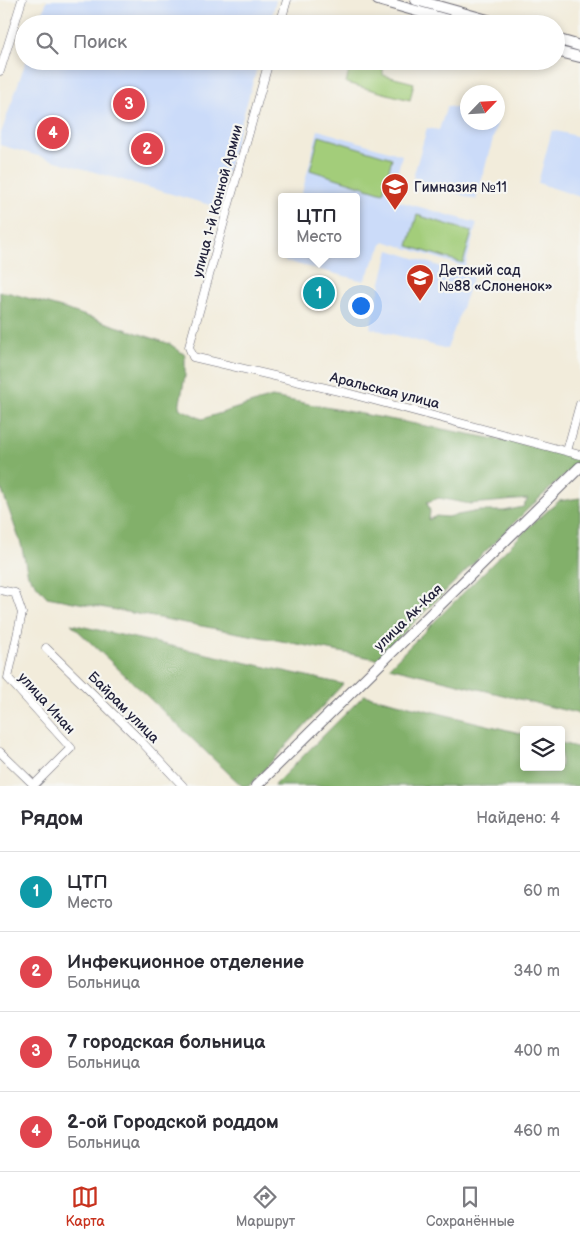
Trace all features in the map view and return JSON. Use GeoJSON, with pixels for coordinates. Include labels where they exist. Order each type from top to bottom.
{"type":"FeatureCollection","features":[{"type":"Feature","properties":{"kind":"main road"},"geometry":{"type":"LineString","coordinates":[[416,0],[470,15]]}},
{"type":"Feature","properties":{"kind":"main road"},"geometry":{"type":"LineString","coordinates":[[382,1],[431,15]]}},
{"type":"Feature","properties":{"kind":"main road"},"geometry":{"type":"LineString","coordinates":[[565,42],[580,46]]}},
{"type":"Feature","properties":{"kind":"main road"},"geometry":{"type":"LineString","coordinates":[[565,53],[580,57]]}},
{"type":"Feature","properties":{"kind":"main road","name":"улица Ак-Кая"},"geometry":{"type":"LineString","coordinates":[[256,786],[580,468]]}},
{"type":"Feature","properties":{"kind":"street"},"geometry":{"type":"LineString","coordinates":[[17,15],[22,0]]}},
{"type":"Feature","properties":{"kind":"street"},"geometry":{"type":"LineString","coordinates":[[283,15],[287,0]]}},
{"type":"Feature","properties":{"kind":"street"},"geometry":{"type":"LineString","coordinates":[[0,71],[15,22]]}},
{"type":"Feature","properties":{"kind":"street"},"geometry":{"type":"LineString","coordinates":[[0,36],[10,38]]}},
{"type":"Feature","properties":{"kind":"street","name":"улица 1-й Конной Армии"},"geometry":{"type":"LineString","coordinates":[[189,347],[266,70]]}},
{"type":"Feature","properties":{"kind":"street","name":"Аральская улица"},"geometry":{"type":"LineString","coordinates":[[189,347],[193,357],[347,393],[580,454]]}},
{"type":"Feature","properties":{"kind":"street"},"geometry":{"type":"LineString","coordinates":[[568,450],[580,404]]}},
{"type":"Feature","properties":{"kind":"street","name":"улица Инан"},"geometry":{"type":"LineString","coordinates":[[0,590],[15,592],[22,613],[8,678],[71,748],[34,785]]}},
{"type":"Feature","properties":{"kind":"street","name":"Байрам улица"},"geometry":{"type":"LineString","coordinates":[[46,648],[139,738],[183,786]]}},
{"type":"Feature","properties":{"kind":"street"},"geometry":{"type":"LineString","coordinates":[[0,752],[34,785]]}},
{"type":"Feature","properties":{"kind":"shaded area"},"geometry":{"type":"Polygon","coordinates":[[[47,0],[276,0],[272,15],[42,15],[47,0]]]}},
{"type":"Feature","properties":{"kind":"shaded area"},"geometry":{"type":"Polygon","coordinates":[[[23,70],[256,70],[217,207],[0,145],[0,136],[23,70]]]}},
{"type":"Feature","properties":{"kind":"shaded area"},"geometry":{"type":"Polygon","coordinates":[[[447,106],[460,109],[460,130],[496,130],[476,200],[413,178],[427,128],[439,130],[447,106]]]}},
{"type":"Feature","properties":{"kind":"shaded area","name":"Гимназия №11"},"geometry":{"type":"Polygon","coordinates":[[[318,130],[402,155],[391,199],[477,223],[465,267],[384,241],[364,281],[285,261],[285,258],[360,258],[360,193],[302,193],[318,130]]]}},
{"type":"Feature","properties":{"kind":"shaded area"},"geometry":{"type":"Polygon","coordinates":[[[552,130],[580,137],[580,197],[538,183],[552,130]]]}},
{"type":"Feature","properties":{"kind":"shaded area","name":"Детский сад №88 «Слоненок»"},"geometry":{"type":"Polygon","coordinates":[[[389,250],[473,277],[447,349],[370,328],[389,250]]]}},
{"type":"Feature","properties":{"kind":"green space"},"geometry":{"type":"Polygon","coordinates":[[[349,70],[383,70],[383,75],[414,83],[410,100],[346,83],[349,70]]]}},
{"type":"Feature","properties":{"kind":"green space"},"geometry":{"type":"Polygon","coordinates":[[[319,136],[392,158],[383,193],[310,170],[319,136]]]}},
{"type":"Feature","properties":{"kind":"green space"},"geometry":{"type":"Polygon","coordinates":[[[417,215],[472,232],[463,263],[408,246],[417,215]]]}},
{"type":"Feature","properties":{"kind":"green space"},"geometry":{"type":"Polygon","coordinates":[[[0,292],[10,293],[65,309],[170,344],[185,355],[185,376],[179,408],[202,419],[272,397],[580,455],[580,461],[530,507],[377,659],[47,597],[28,575],[21,544],[0,485],[0,292]],[[439,498],[427,502],[430,511],[429,520],[436,516],[447,517],[479,511],[504,511],[523,507],[528,499],[470,504],[439,498]]]}},
{"type":"Feature","properties":{"kind":"green space"},"geometry":{"type":"Polygon","coordinates":[[[580,498],[580,714],[389,667],[532,524],[559,501],[580,498]]]}},
{"type":"Feature","properties":{"kind":"green space"},"geometry":{"type":"Polygon","coordinates":[[[71,624],[343,684],[249,786],[242,786],[71,624]]]}},
{"type":"Feature","properties":{"kind":"green space"},"geometry":{"type":"Polygon","coordinates":[[[364,695],[520,733],[520,771],[565,771],[565,744],[580,748],[580,786],[273,786],[364,695]]]}},
{"type":"Feature","properties":{"kind":"place","name":"7 городская больница"},"geometry":{"type":"Point","coordinates":[129,104]}},
{"type":"Feature","properties":{"kind":"place","name":"2-ой Городской роддом"},"geometry":{"type":"Point","coordinates":[53,133]}},
{"type":"Feature","properties":{"kind":"place","name":"Инфекционное отделение"},"geometry":{"type":"Point","coordinates":[147,149]}},
{"type":"Feature","properties":{"kind":"place","name":"Гимназия №11"},"geometry":{"type":"Point","coordinates":[395,211]}},
{"type":"Feature","properties":{"kind":"place","name":"ЦТП"},"geometry":{"type":"Point","coordinates":[319,293]}},
{"type":"Feature","properties":{"kind":"place","name":"Детский сад №88 «Слоненок»"},"geometry":{"type":"Point","coordinates":[420,302]}}]}
